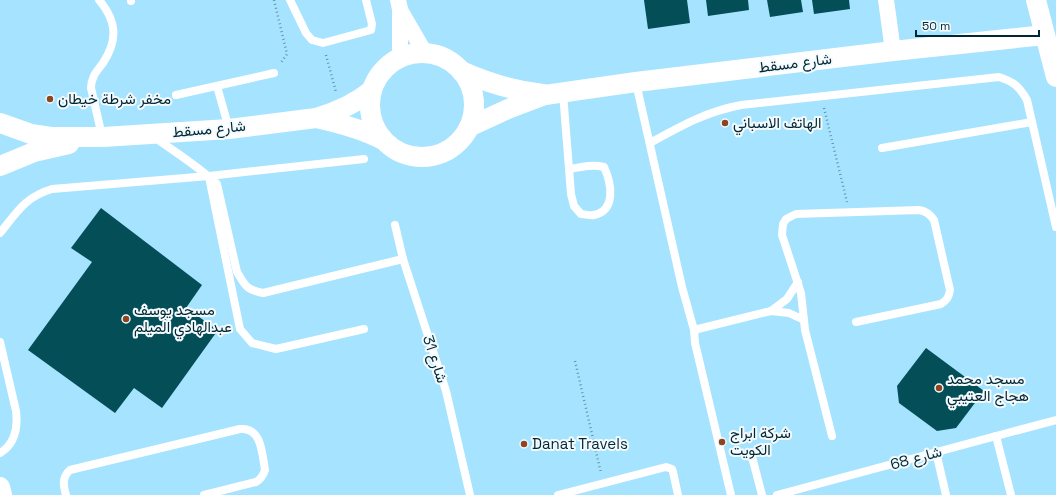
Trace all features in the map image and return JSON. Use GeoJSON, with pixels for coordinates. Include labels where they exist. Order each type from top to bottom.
{"type":"FeatureCollection","features":[{"type":"Feature","properties":{"kind":"street"},"geometry":{"type":"LineString","coordinates":[[886,0],[893,51]]}},
{"type":"Feature","properties":{"kind":"street"},"geometry":{"type":"LineString","coordinates":[[1036,0],[1056,77]]}},
{"type":"Feature","properties":{"kind":"street"},"geometry":{"type":"LineString","coordinates":[[399,4],[425,53]]}},
{"type":"Feature","properties":{"kind":"street"},"geometry":{"type":"LineString","coordinates":[[399,4],[400,57]]}},
{"type":"Feature","properties":{"kind":"street","name":"شارع مسقط"},"geometry":{"type":"LineString","coordinates":[[461,71],[482,80],[524,92],[554,93],[893,51],[1045,35]]}},
{"type":"Feature","properties":{"kind":"street"},"geometry":{"type":"LineString","coordinates":[[414,53],[425,53],[435,54],[453,62],[467,77],[474,96],[474,114],[469,127],[457,144],[442,153],[426,157],[410,155],[396,149],[383,140],[376,129],[371,116],[370,103],[372,90],[378,77],[388,65],[400,57],[414,53]]}},
{"type":"Feature","properties":{"kind":"street","name":"شارع مسقط"},"geometry":{"type":"LineString","coordinates":[[0,123],[30,134],[51,137],[103,137],[229,129],[316,118],[340,110],[362,98],[372,90]]}},
{"type":"Feature","properties":{"kind":"street","name":"شارع مسقط"},"geometry":{"type":"LineString","coordinates":[[469,127],[508,109],[554,93]]}},
{"type":"Feature","properties":{"kind":"street","name":"شارع مسقط"},"geometry":{"type":"LineString","coordinates":[[316,118],[351,126],[368,132],[383,140]]}},
{"type":"Feature","properties":{"kind":"street","name":"شارع مسقط"},"geometry":{"type":"LineString","coordinates":[[0,166],[34,152],[103,137]]}},
{"type":"Feature","properties":{"kind":"street"},"geometry":{"type":"LineString","coordinates":[[0,487],[2,495]]}},
{"type":"Feature","properties":{"kind":"lane"},"geometry":{"type":"LineString","coordinates":[[99,0],[108,14],[114,31],[112,47],[109,54],[91,81],[91,88],[103,137]]}},
{"type":"Feature","properties":{"kind":"lane"},"geometry":{"type":"LineString","coordinates":[[290,0],[306,33],[312,40],[323,43],[371,30],[372,24],[366,0]]}},
{"type":"Feature","properties":{"kind":"lane"},"geometry":{"type":"LineString","coordinates":[[176,95],[274,73]]}},
{"type":"Feature","properties":{"kind":"lane"},"geometry":{"type":"LineString","coordinates":[[650,143],[688,122],[722,109],[741,105],[999,77],[1011,81],[1021,89],[1027,100],[1047,187],[1054,205],[1056,227]]}},
{"type":"Feature","properties":{"kind":"lane"},"geometry":{"type":"LineString","coordinates":[[636,82],[682,287],[694,330],[697,350],[722,459],[732,495]]}},
{"type":"Feature","properties":{"kind":"lane"},"geometry":{"type":"LineString","coordinates":[[217,86],[229,129]]}},
{"type":"Feature","properties":{"kind":"lane"},"geometry":{"type":"LineString","coordinates":[[554,93],[570,169],[571,194],[574,206],[581,214],[594,215],[604,210],[611,198],[609,182],[604,167],[597,165],[570,169]]}},
{"type":"Feature","properties":{"kind":"lane"},"geometry":{"type":"LineString","coordinates":[[882,148],[1032,122]]}},
{"type":"Feature","properties":{"kind":"lane"},"geometry":{"type":"LineString","coordinates":[[150,134],[209,176],[217,184],[237,272],[243,282],[252,291],[263,293],[403,259]]}},
{"type":"Feature","properties":{"kind":"lane"},"geometry":{"type":"LineString","coordinates":[[0,233],[30,198],[40,192],[52,189],[209,176],[364,159]]}},
{"type":"Feature","properties":{"kind":"lane"},"geometry":{"type":"LineString","coordinates":[[209,176],[240,329],[252,343],[276,349],[364,329]]}},
{"type":"Feature","properties":{"kind":"lane"},"geometry":{"type":"LineString","coordinates":[[1047,187],[1056,185]]}},
{"type":"Feature","properties":{"kind":"lane"},"geometry":{"type":"LineString","coordinates":[[832,436],[807,339],[801,293],[782,235],[783,224],[786,219],[796,214],[925,211],[934,220],[950,290],[946,301],[941,304],[856,322]]}},
{"type":"Feature","properties":{"kind":"lane","name":"شارع 31"},"geometry":{"type":"LineString","coordinates":[[395,225],[403,259],[446,391],[470,495]]}},
{"type":"Feature","properties":{"kind":"lane"},"geometry":{"type":"LineString","coordinates":[[771,311],[787,299],[798,282]]}},
{"type":"Feature","properties":{"kind":"lane"},"geometry":{"type":"LineString","coordinates":[[694,330],[771,311],[789,313],[804,320]]}},
{"type":"Feature","properties":{"kind":"lane"},"geometry":{"type":"LineString","coordinates":[[0,342],[18,423],[16,434],[10,444],[0,453]]}},
{"type":"Feature","properties":{"kind":"lane","name":"شارع 68"},"geometry":{"type":"LineString","coordinates":[[777,495],[1056,420]]}},
{"type":"Feature","properties":{"kind":"lane"},"geometry":{"type":"LineString","coordinates":[[66,495],[63,484],[66,473],[70,470],[240,429],[246,428],[252,430],[259,440],[265,470],[264,475],[256,482],[210,494]]}},
{"type":"Feature","properties":{"kind":"lane"},"geometry":{"type":"LineString","coordinates":[[996,436],[1011,495]]}},
{"type":"Feature","properties":{"kind":"lane"},"geometry":{"type":"LineString","coordinates":[[936,452],[946,495]]}},
{"type":"Feature","properties":{"kind":"lane"},"geometry":{"type":"LineString","coordinates":[[751,453],[762,495]]}},
{"type":"Feature","properties":{"kind":"lane"},"geometry":{"type":"LineString","coordinates":[[558,495],[666,467],[672,469],[678,495]]}},
{"type":"Feature","properties":{"kind":"path"},"geometry":{"type":"LineString","coordinates":[[274,0],[287,54],[274,73]]}},
{"type":"Feature","properties":{"kind":"path"},"geometry":{"type":"LineString","coordinates":[[323,43],[340,110]]}},
{"type":"Feature","properties":{"kind":"path"},"geometry":{"type":"LineString","coordinates":[[821,96],[850,212]]}},
{"type":"Feature","properties":{"kind":"path"},"geometry":{"type":"LineString","coordinates":[[575,361],[603,483]]}},
{"type":"Feature","properties":{"kind":"building"},"geometry":{"type":"Polygon","coordinates":[[[644,0],[687,0],[690,23],[648,29],[644,0]]]}},
{"type":"Feature","properties":{"kind":"building"},"geometry":{"type":"Polygon","coordinates":[[[706,0],[748,0],[749,10],[708,16],[706,0]]]}},
{"type":"Feature","properties":{"kind":"building"},"geometry":{"type":"Polygon","coordinates":[[[767,0],[801,0],[803,12],[770,17],[767,0]]]}},
{"type":"Feature","properties":{"kind":"building"},"geometry":{"type":"Polygon","coordinates":[[[812,0],[849,0],[850,9],[814,14],[812,0]]]}},
{"type":"Feature","properties":{"kind":"building","name":"مسجد يوسف عبدالهادي الميلم"},"geometry":{"type":"Polygon","coordinates":[[[101,208],[202,285],[186,308],[218,330],[162,408],[134,388],[115,413],[28,350],[92,262],[71,248],[101,208]]]}},
{"type":"Feature","properties":{"kind":"building","name":"مسجد محمد هجاج العتيبي"},"geometry":{"type":"Polygon","coordinates":[[[926,348],[984,391],[956,428],[937,431],[899,403],[897,386],[926,348]]]}},
{"type":"Feature","properties":{"kind":"place","name":"مخفر شرطة خيطان"},"geometry":{"type":"Point","coordinates":[50,99]}},
{"type":"Feature","properties":{"kind":"place","name":"الهاتف الاسباني"},"geometry":{"type":"Point","coordinates":[725,123]}},
{"type":"Feature","properties":{"kind":"place","name":"مسجد يوسف عبدالهادي الميلم"},"geometry":{"type":"Point","coordinates":[126,319]}},
{"type":"Feature","properties":{"kind":"place","name":"مسجد محمد هجاج العتيبي"},"geometry":{"type":"Point","coordinates":[939,388]}},
{"type":"Feature","properties":{"kind":"place","name":"شركة ابراج الكويت"},"geometry":{"type":"Point","coordinates":[722,442]}},
{"type":"Feature","properties":{"kind":"place","name":"Danat Travels"},"geometry":{"type":"Point","coordinates":[524,444]}}]}
